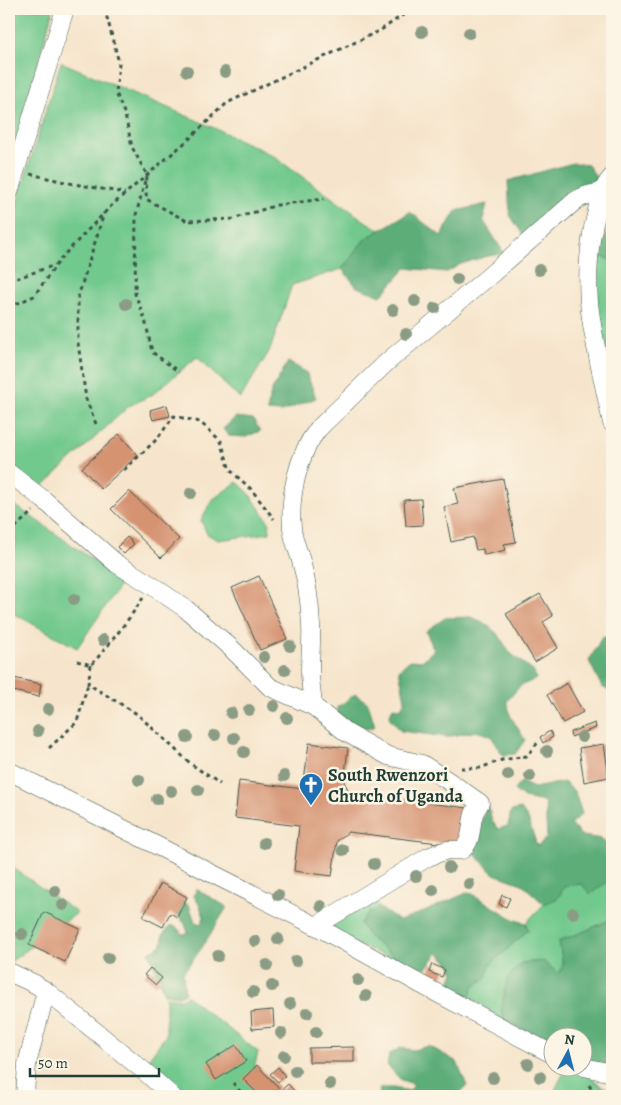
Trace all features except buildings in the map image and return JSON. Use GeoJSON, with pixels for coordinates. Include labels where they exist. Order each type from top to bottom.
{"type":"FeatureCollection","features":[{"type":"Feature","properties":{"kind":"street"},"geometry":{"type":"LineString","coordinates":[[9,192],[65,9]]}},
{"type":"Feature","properties":{"kind":"street"},"geometry":{"type":"LineString","coordinates":[[612,177],[602,192],[593,224],[588,276],[590,316],[612,423]]}},
{"type":"Feature","properties":{"kind":"street"},"geometry":{"type":"LineString","coordinates":[[313,706],[310,672],[311,626],[307,589],[302,562],[292,528],[292,499],[303,455],[310,440],[318,429],[387,362],[574,201],[579,197],[602,192]]}},
{"type":"Feature","properties":{"kind":"street"},"geometry":{"type":"LineString","coordinates":[[9,474],[44,500],[117,564],[186,609],[230,647],[270,687],[313,706],[347,733],[388,756],[422,764],[480,803],[474,813],[471,835],[462,850],[447,850],[428,857],[316,926]]}},
{"type":"Feature","properties":{"kind":"street"},"geometry":{"type":"LineString","coordinates":[[9,771],[316,926],[544,1050]]}},
{"type":"Feature","properties":{"kind":"street"},"geometry":{"type":"LineString","coordinates":[[9,972],[46,991],[172,1096]]}},
{"type":"Feature","properties":{"kind":"street"},"geometry":{"type":"LineString","coordinates":[[24,1096],[27,1064],[46,991]]}},
{"type":"Feature","properties":{"kind":"street"},"geometry":{"type":"LineString","coordinates":[[594,1069],[612,1073]]}},
{"type":"Feature","properties":{"kind":"path"},"geometry":{"type":"LineString","coordinates":[[104,9],[119,63],[116,93],[125,115],[132,146],[147,175],[146,199],[187,221],[233,218],[277,205],[324,199]]}},
{"type":"Feature","properties":{"kind":"path"},"geometry":{"type":"LineString","coordinates":[[9,307],[34,296],[62,257],[104,213],[227,104],[381,30],[412,9]]}},
{"type":"Feature","properties":{"kind":"path"},"geometry":{"type":"LineString","coordinates":[[15,170],[125,194]]}},
{"type":"Feature","properties":{"kind":"path"},"geometry":{"type":"LineString","coordinates":[[147,175],[136,215],[135,294],[145,319],[152,352],[179,372]]}},
{"type":"Feature","properties":{"kind":"path"},"geometry":{"type":"LineString","coordinates":[[96,424],[86,398],[78,342],[78,297],[104,213]]}},
{"type":"Feature","properties":{"kind":"path"},"geometry":{"type":"LineString","coordinates":[[9,281],[56,265]]}},
{"type":"Feature","properties":{"kind":"path"},"geometry":{"type":"LineString","coordinates":[[124,470],[157,439],[174,416],[200,422],[221,441],[230,470],[251,489],[276,522],[292,528]]}},
{"type":"Feature","properties":{"kind":"path"},"geometry":{"type":"LineString","coordinates":[[9,533],[44,500]]}},
{"type":"Feature","properties":{"kind":"path"},"geometry":{"type":"LineString","coordinates":[[49,748],[77,722],[88,684],[90,665],[127,622],[151,585]]}},
{"type":"Feature","properties":{"kind":"path"},"geometry":{"type":"LineString","coordinates":[[77,661],[90,665]]}},
{"type":"Feature","properties":{"kind":"path"},"geometry":{"type":"LineString","coordinates":[[88,684],[137,714],[191,764],[220,784]]}},
{"type":"Feature","properties":{"kind":"path"},"geometry":{"type":"LineString","coordinates":[[461,768],[480,768],[502,760],[527,756],[539,741]]}},
{"type":"Feature","properties":{"kind":"path"},"geometry":{"type":"LineString","coordinates":[[233,1083],[244,1096]]}},
{"type":"Feature","properties":{"kind":"green space"},"geometry":{"type":"Polygon","coordinates":[[[9,9],[53,9],[11,163],[9,162],[9,9]]]}},
{"type":"Feature","properties":{"kind":"green space"},"geometry":{"type":"Polygon","coordinates":[[[61,62],[270,154],[380,230],[365,239],[342,269],[292,285],[270,350],[240,399],[197,357],[153,394],[129,406],[31,497],[9,477],[9,228],[61,62]]]}},
{"type":"Feature","properties":{"kind":"green space"},"geometry":{"type":"Polygon","coordinates":[[[573,163],[588,165],[601,184],[530,246],[510,215],[508,181],[573,163]]]}},
{"type":"Feature","properties":{"kind":"green space"},"geometry":{"type":"Polygon","coordinates":[[[487,204],[483,220],[504,253],[461,264],[447,272],[406,268],[381,296],[357,287],[342,269],[365,239],[410,212],[441,236],[456,211],[487,204]]]}},
{"type":"Feature","properties":{"kind":"green space"},"geometry":{"type":"Polygon","coordinates":[[[612,216],[612,260],[599,256],[612,216]]]}},
{"type":"Feature","properties":{"kind":"green space"},"geometry":{"type":"Polygon","coordinates":[[[599,256],[612,260],[612,350],[604,358],[595,295],[599,256]]]}},
{"type":"Feature","properties":{"kind":"green space"},"geometry":{"type":"Polygon","coordinates":[[[288,362],[306,372],[316,398],[281,412],[267,411],[271,392],[288,362]]]}},
{"type":"Feature","properties":{"kind":"green space"},"geometry":{"type":"Polygon","coordinates":[[[236,417],[253,419],[260,431],[246,437],[229,436],[223,429],[236,417]]]}},
{"type":"Feature","properties":{"kind":"green space"},"geometry":{"type":"Polygon","coordinates":[[[237,482],[248,492],[269,522],[270,533],[218,540],[207,534],[201,520],[212,500],[237,482]]]}},
{"type":"Feature","properties":{"kind":"green space"},"geometry":{"type":"Polygon","coordinates":[[[9,502],[123,581],[77,648],[9,611],[9,502]]]}},
{"type":"Feature","properties":{"kind":"green space"},"geometry":{"type":"Polygon","coordinates":[[[471,617],[483,622],[499,635],[509,652],[534,672],[536,679],[520,686],[507,701],[510,715],[525,740],[515,754],[503,755],[491,736],[476,731],[447,737],[401,731],[389,717],[393,707],[401,709],[405,700],[399,670],[410,660],[422,661],[434,650],[426,631],[445,618],[471,617]]]}},
{"type":"Feature","properties":{"kind":"green space"},"geometry":{"type":"Polygon","coordinates":[[[602,637],[612,638],[612,692],[602,687],[589,661],[602,637]]]}},
{"type":"Feature","properties":{"kind":"green space"},"geometry":{"type":"Polygon","coordinates":[[[355,694],[368,703],[375,726],[362,729],[339,720],[337,707],[355,694]]]}},
{"type":"Feature","properties":{"kind":"green space"},"geometry":{"type":"Polygon","coordinates":[[[521,782],[534,788],[564,782],[575,792],[582,814],[570,824],[582,836],[602,839],[612,850],[612,877],[610,880],[590,894],[582,884],[565,886],[558,898],[544,904],[522,884],[494,874],[470,849],[488,804],[492,821],[498,829],[508,826],[511,811],[521,809],[528,819],[537,846],[547,838],[545,802],[524,798],[514,790],[521,782]]]}},
{"type":"Feature","properties":{"kind":"green space"},"geometry":{"type":"Polygon","coordinates":[[[9,865],[77,913],[9,963],[9,865]]]}},
{"type":"Feature","properties":{"kind":"green space"},"geometry":{"type":"Polygon","coordinates":[[[612,877],[612,919],[559,941],[563,965],[559,975],[504,1022],[470,997],[473,985],[486,978],[490,965],[528,930],[526,923],[544,904],[558,898],[564,886],[610,880],[612,877]]]}},
{"type":"Feature","properties":{"kind":"green space"},"geometry":{"type":"Polygon","coordinates":[[[196,889],[227,907],[201,949],[183,973],[185,993],[179,996],[164,994],[149,952],[162,945],[163,934],[171,925],[183,934],[188,933],[185,924],[176,912],[179,900],[189,905],[195,922],[201,924],[204,917],[194,896],[196,889]]]}},
{"type":"Feature","properties":{"kind":"green space"},"geometry":{"type":"Polygon","coordinates":[[[469,892],[515,920],[526,923],[528,930],[490,965],[486,978],[473,986],[470,997],[448,984],[454,974],[451,965],[438,953],[426,968],[403,964],[368,936],[360,923],[368,913],[380,908],[399,921],[469,892]]]}},
{"type":"Feature","properties":{"kind":"green space"},"geometry":{"type":"Polygon","coordinates":[[[372,900],[380,908],[368,913],[368,936],[403,964],[325,931],[372,900]]]}},
{"type":"Feature","properties":{"kind":"green space"},"geometry":{"type":"Polygon","coordinates":[[[612,919],[612,1070],[594,1063],[594,1028],[544,1028],[544,1041],[504,1022],[501,1011],[507,979],[521,963],[543,961],[559,974],[563,965],[559,941],[612,919]]]}},
{"type":"Feature","properties":{"kind":"green space"},"geometry":{"type":"Polygon","coordinates":[[[187,996],[258,1052],[254,1069],[256,1096],[177,1096],[147,1061],[166,1035],[166,997],[181,999],[187,996]]]}},
{"type":"Feature","properties":{"kind":"green space"},"geometry":{"type":"Polygon","coordinates":[[[429,1046],[457,1062],[467,1086],[456,1096],[379,1096],[380,1088],[410,1091],[414,1084],[401,1080],[387,1065],[389,1055],[400,1048],[413,1050],[429,1046]]]}},
{"type":"Feature","properties":{"kind":"green space"},"geometry":{"type":"Polygon","coordinates":[[[561,1078],[593,1078],[601,1086],[612,1090],[612,1096],[552,1096],[561,1078]]]}},
{"type":"Feature","properties":{"kind":"place","name":"South Rwenzori Church of Uganda"},"geometry":{"type":"Point","coordinates":[311,806]}}]}
